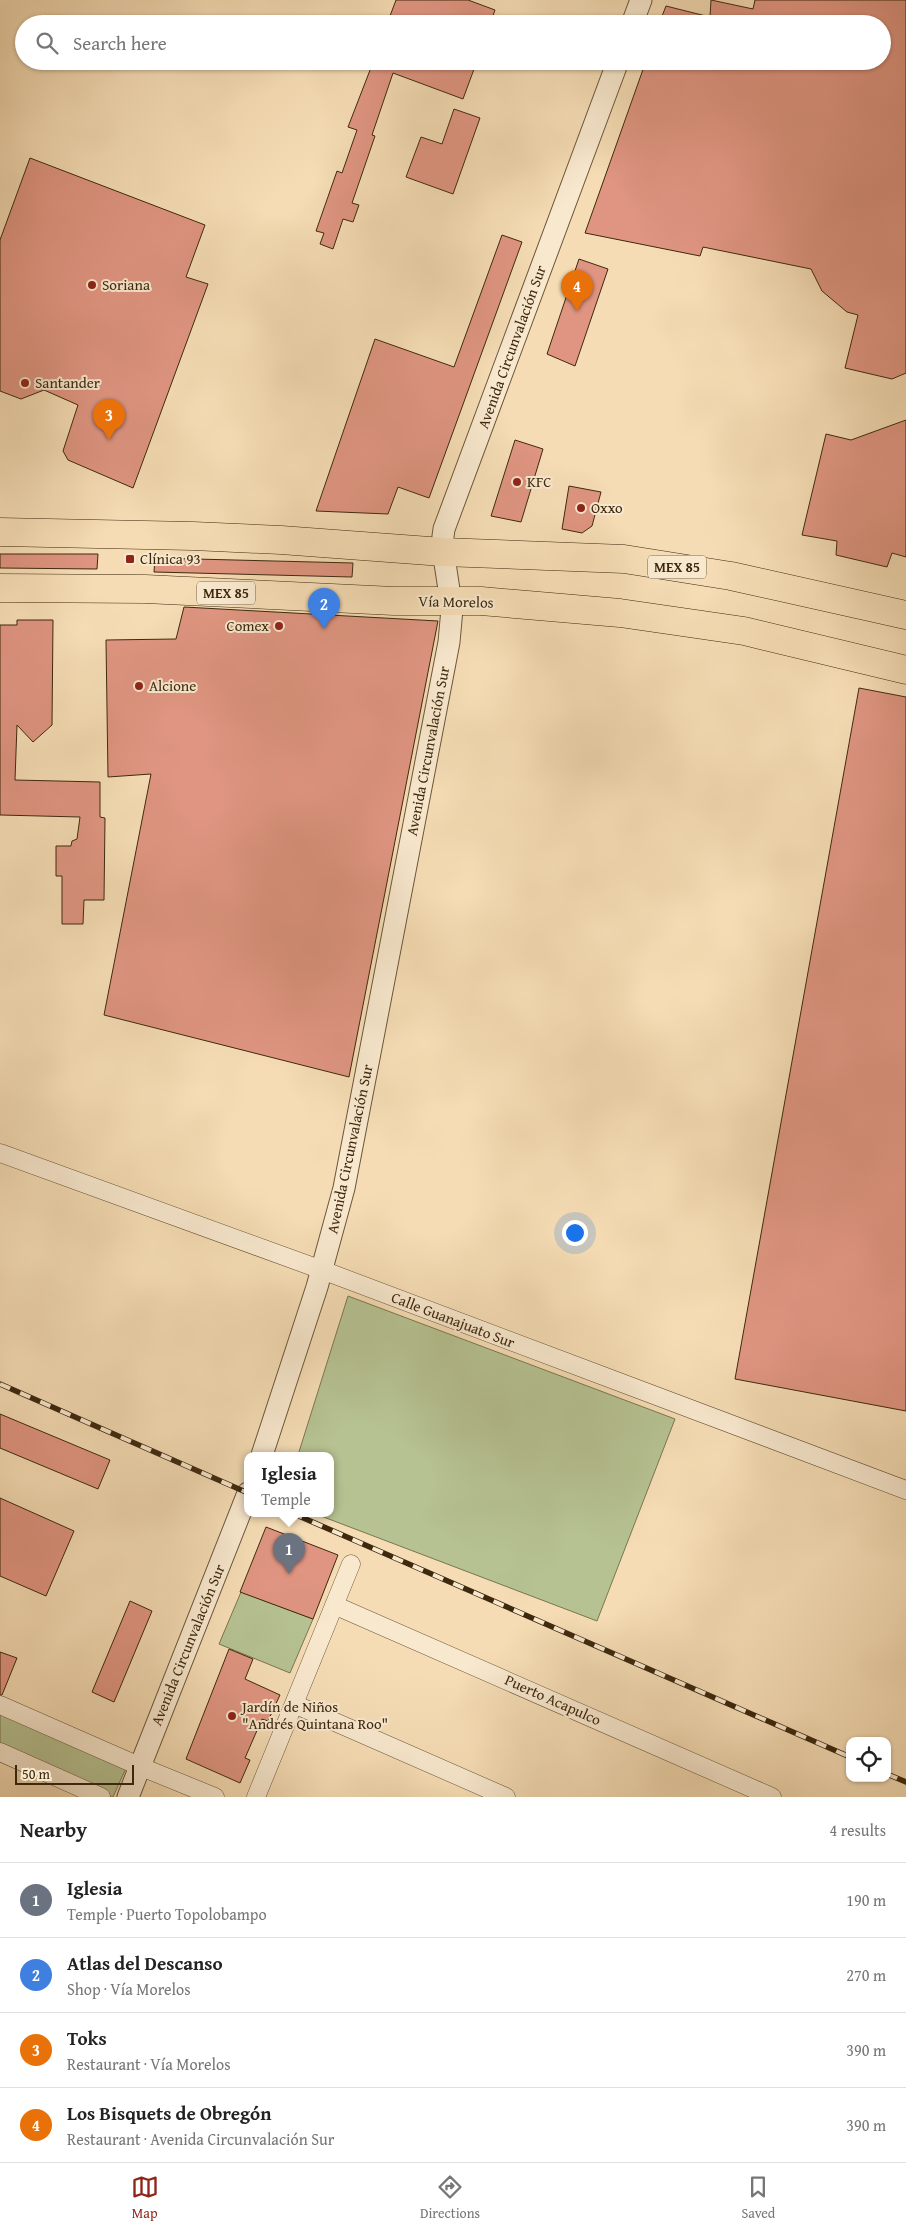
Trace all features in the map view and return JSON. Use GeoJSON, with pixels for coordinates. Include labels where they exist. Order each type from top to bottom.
{"type":"FeatureCollection","features":[{"type":"Feature","properties":{"kind":"main road","name":"MEX 85"},"geometry":{"type":"LineString","coordinates":[[0,532],[281,540],[443,552],[624,559],[722,574],[906,615]]}},
{"type":"Feature","properties":{"kind":"main road","name":"Vía Morelos"},"geometry":{"type":"LineString","coordinates":[[0,588],[145,589],[394,601],[481,601],[620,613],[697,623],[753,633],[906,670]]}},
{"type":"Feature","properties":{"kind":"street"},"geometry":{"type":"LineString","coordinates":[[635,15],[641,0]]}},
{"type":"Feature","properties":{"kind":"street","name":"Avenida Circunvalación Sur"},"geometry":{"type":"LineString","coordinates":[[263,1452],[322,1270],[344,1188],[449,642],[451,601],[443,552],[444,529],[615,70]]}},
{"type":"Feature","properties":{"kind":"street","name":"Calle Guanajuato Sur"},"geometry":{"type":"LineString","coordinates":[[0,1153],[322,1270],[906,1490]]}},
{"type":"Feature","properties":{"kind":"street","name":"Avenida Circunvalación Sur"},"geometry":{"type":"LineString","coordinates":[[128,1797],[244,1503]]}},
{"type":"Feature","properties":{"kind":"street"},"geometry":{"type":"LineString","coordinates":[[256,1797],[351,1564]]}},
{"type":"Feature","properties":{"kind":"street","name":"Puerto Acapulco"},"geometry":{"type":"LineString","coordinates":[[334,1605],[772,1797]]}},
{"type":"Feature","properties":{"kind":"street"},"geometry":{"type":"LineString","coordinates":[[294,1704],[506,1797]]}},
{"type":"Feature","properties":{"kind":"street"},"geometry":{"type":"LineString","coordinates":[[0,1705],[215,1797]]}},
{"type":"Feature","properties":{"kind":"street"},"geometry":{"type":"LineString","coordinates":[[0,1752],[101,1797]]}},
{"type":"Feature","properties":{"kind":"green space"},"geometry":{"type":"Polygon","coordinates":[[[348,1296],[675,1419],[597,1621],[324,1517],[334,1517],[334,1452],[299,1452],[348,1296]]]}},
{"type":"Feature","properties":{"kind":"green space"},"geometry":{"type":"Polygon","coordinates":[[[241,1592],[313,1619],[290,1673],[219,1644],[241,1592]]]}},
{"type":"Feature","properties":{"kind":"green space"},"geometry":{"type":"Polygon","coordinates":[[[0,1712],[126,1768],[113,1797],[108,1797],[0,1750],[0,1712]]]}},
{"type":"Feature","properties":{"kind":"building"},"geometry":{"type":"Polygon","coordinates":[[[396,0],[468,0],[495,10],[493,15],[390,15],[396,0]]]}},
{"type":"Feature","properties":{"kind":"building"},"geometry":{"type":"Polygon","coordinates":[[[711,0],[753,9],[755,0],[906,0],[906,373],[892,379],[845,368],[858,315],[847,312],[822,291],[811,269],[703,247],[700,256],[585,233],[643,70],[891,70],[891,15],[710,15],[711,0]]]}},
{"type":"Feature","properties":{"kind":"building"},"geometry":{"type":"Polygon","coordinates":[[[666,6],[702,15],[662,15],[666,6]]]}},
{"type":"Feature","properties":{"kind":"building"},"geometry":{"type":"Polygon","coordinates":[[[370,70],[474,70],[463,99],[393,73],[372,135],[375,136],[352,203],[359,205],[353,222],[343,219],[333,249],[320,244],[324,233],[316,231],[337,171],[342,173],[357,130],[348,127],[370,70]]]}},
{"type":"Feature","properties":{"kind":"building"},"geometry":{"type":"Polygon","coordinates":[[[454,109],[480,118],[453,194],[406,177],[421,137],[442,144],[454,109]]]}},
{"type":"Feature","properties":{"kind":"building"},"geometry":{"type":"Polygon","coordinates":[[[30,158],[205,225],[186,277],[208,284],[133,488],[68,460],[63,451],[78,405],[44,390],[21,399],[0,391],[0,240],[30,158]]]}},
{"type":"Feature","properties":{"kind":"building"},"geometry":{"type":"Polygon","coordinates":[[[502,235],[522,242],[429,498],[398,487],[388,514],[316,511],[375,339],[454,367],[502,235]]]}},
{"type":"Feature","properties":{"kind":"building"},"geometry":{"type":"Polygon","coordinates":[[[579,259],[608,269],[575,366],[547,354],[579,259]]]}},
{"type":"Feature","properties":{"kind":"building"},"geometry":{"type":"Polygon","coordinates":[[[906,420],[906,557],[892,553],[887,567],[836,555],[837,541],[802,535],[826,434],[851,440],[906,420]]]}},
{"type":"Feature","properties":{"kind":"building"},"geometry":{"type":"Polygon","coordinates":[[[515,440],[543,449],[521,522],[491,516],[515,440]]]}},
{"type":"Feature","properties":{"kind":"building"},"geometry":{"type":"Polygon","coordinates":[[[569,486],[601,492],[592,526],[582,533],[562,529],[569,486]]]}},
{"type":"Feature","properties":{"kind":"building"},"geometry":{"type":"Polygon","coordinates":[[[0,554],[98,554],[97,569],[0,568],[0,554]]]}},
{"type":"Feature","properties":{"kind":"building"},"geometry":{"type":"Polygon","coordinates":[[[155,558],[353,563],[352,577],[154,572],[155,558]]]}},
{"type":"Feature","properties":{"kind":"building"},"geometry":{"type":"Polygon","coordinates":[[[184,607],[438,621],[349,1077],[104,1015],[151,774],[108,777],[106,640],[176,639],[184,607]]]}},
{"type":"Feature","properties":{"kind":"building"},"geometry":{"type":"Polygon","coordinates":[[[17,620],[53,620],[52,725],[33,742],[17,725],[15,780],[100,782],[100,817],[105,818],[104,900],[84,900],[83,924],[62,924],[62,876],[56,876],[56,846],[71,846],[72,841],[77,839],[80,817],[0,815],[0,625],[17,625],[17,620]]]}},
{"type":"Feature","properties":{"kind":"building"},"geometry":{"type":"Polygon","coordinates":[[[859,688],[906,697],[906,1411],[735,1379],[859,688]]]}},
{"type":"Feature","properties":{"kind":"building"},"geometry":{"type":"Polygon","coordinates":[[[0,1414],[110,1460],[98,1489],[0,1448],[0,1414]]]}},
{"type":"Feature","properties":{"kind":"building"},"geometry":{"type":"Polygon","coordinates":[[[0,1498],[74,1531],[46,1596],[0,1576],[0,1498]]]}},
{"type":"Feature","properties":{"kind":"building"},"geometry":{"type":"Polygon","coordinates":[[[266,1527],[338,1555],[313,1619],[240,1592],[266,1527]]]}},
{"type":"Feature","properties":{"kind":"building"},"geometry":{"type":"Polygon","coordinates":[[[130,1601],[152,1611],[114,1702],[92,1692],[130,1601]]]}},
{"type":"Feature","properties":{"kind":"building","name":"Jardín de Niños \"Andrés Quintana Roo\""},"geometry":{"type":"Polygon","coordinates":[[[229,1649],[253,1659],[245,1679],[280,1695],[268,1721],[262,1719],[245,1758],[250,1760],[240,1783],[186,1759],[229,1649]]]}},
{"type":"Feature","properties":{"kind":"building"},"geometry":{"type":"Polygon","coordinates":[[[0,1652],[17,1658],[2,1695],[0,1695],[0,1652]]]}},
{"type":"Feature","properties":{"kind":"railway"},"geometry":{"type":"LineString","coordinates":[[0,1384],[244,1491]]}},
{"type":"Feature","properties":{"kind":"railway"},"geometry":{"type":"LineString","coordinates":[[301,1517],[846,1755]]}},
{"type":"Feature","properties":{"kind":"railway"},"geometry":{"type":"LineString","coordinates":[[891,1776],[906,1782]]}},
{"type":"Feature","properties":{"kind":"place","name":"Soriana"},"geometry":{"type":"Point","coordinates":[92,285]}},
{"type":"Feature","properties":{"kind":"place","name":"Los Bisquets de Obregón"},"geometry":{"type":"Point","coordinates":[577,311]}},
{"type":"Feature","properties":{"kind":"place","name":"Santander"},"geometry":{"type":"Point","coordinates":[25,383]}},
{"type":"Feature","properties":{"kind":"place","name":"Toks"},"geometry":{"type":"Point","coordinates":[109,440]}},
{"type":"Feature","properties":{"kind":"place","name":"KFC"},"geometry":{"type":"Point","coordinates":[517,482]}},
{"type":"Feature","properties":{"kind":"place","name":"Oxxo"},"geometry":{"type":"Point","coordinates":[581,508]}},
{"type":"Feature","properties":{"kind":"place","name":"Clínica 93"},"geometry":{"type":"Point","coordinates":[130,559]}},
{"type":"Feature","properties":{"kind":"place","name":"Comex"},"geometry":{"type":"Point","coordinates":[279,626]}},
{"type":"Feature","properties":{"kind":"place","name":"Atlas del Descanso"},"geometry":{"type":"Point","coordinates":[324,629]}},
{"type":"Feature","properties":{"kind":"place","name":"Alcione"},"geometry":{"type":"Point","coordinates":[139,686]}},
{"type":"Feature","properties":{"kind":"place","name":"Iglesia"},"geometry":{"type":"Point","coordinates":[289,1574]}},
{"type":"Feature","properties":{"kind":"place","name":"Jardín de Niños \"Andrés Quintana Roo\""},"geometry":{"type":"Point","coordinates":[232,1716]}}]}
